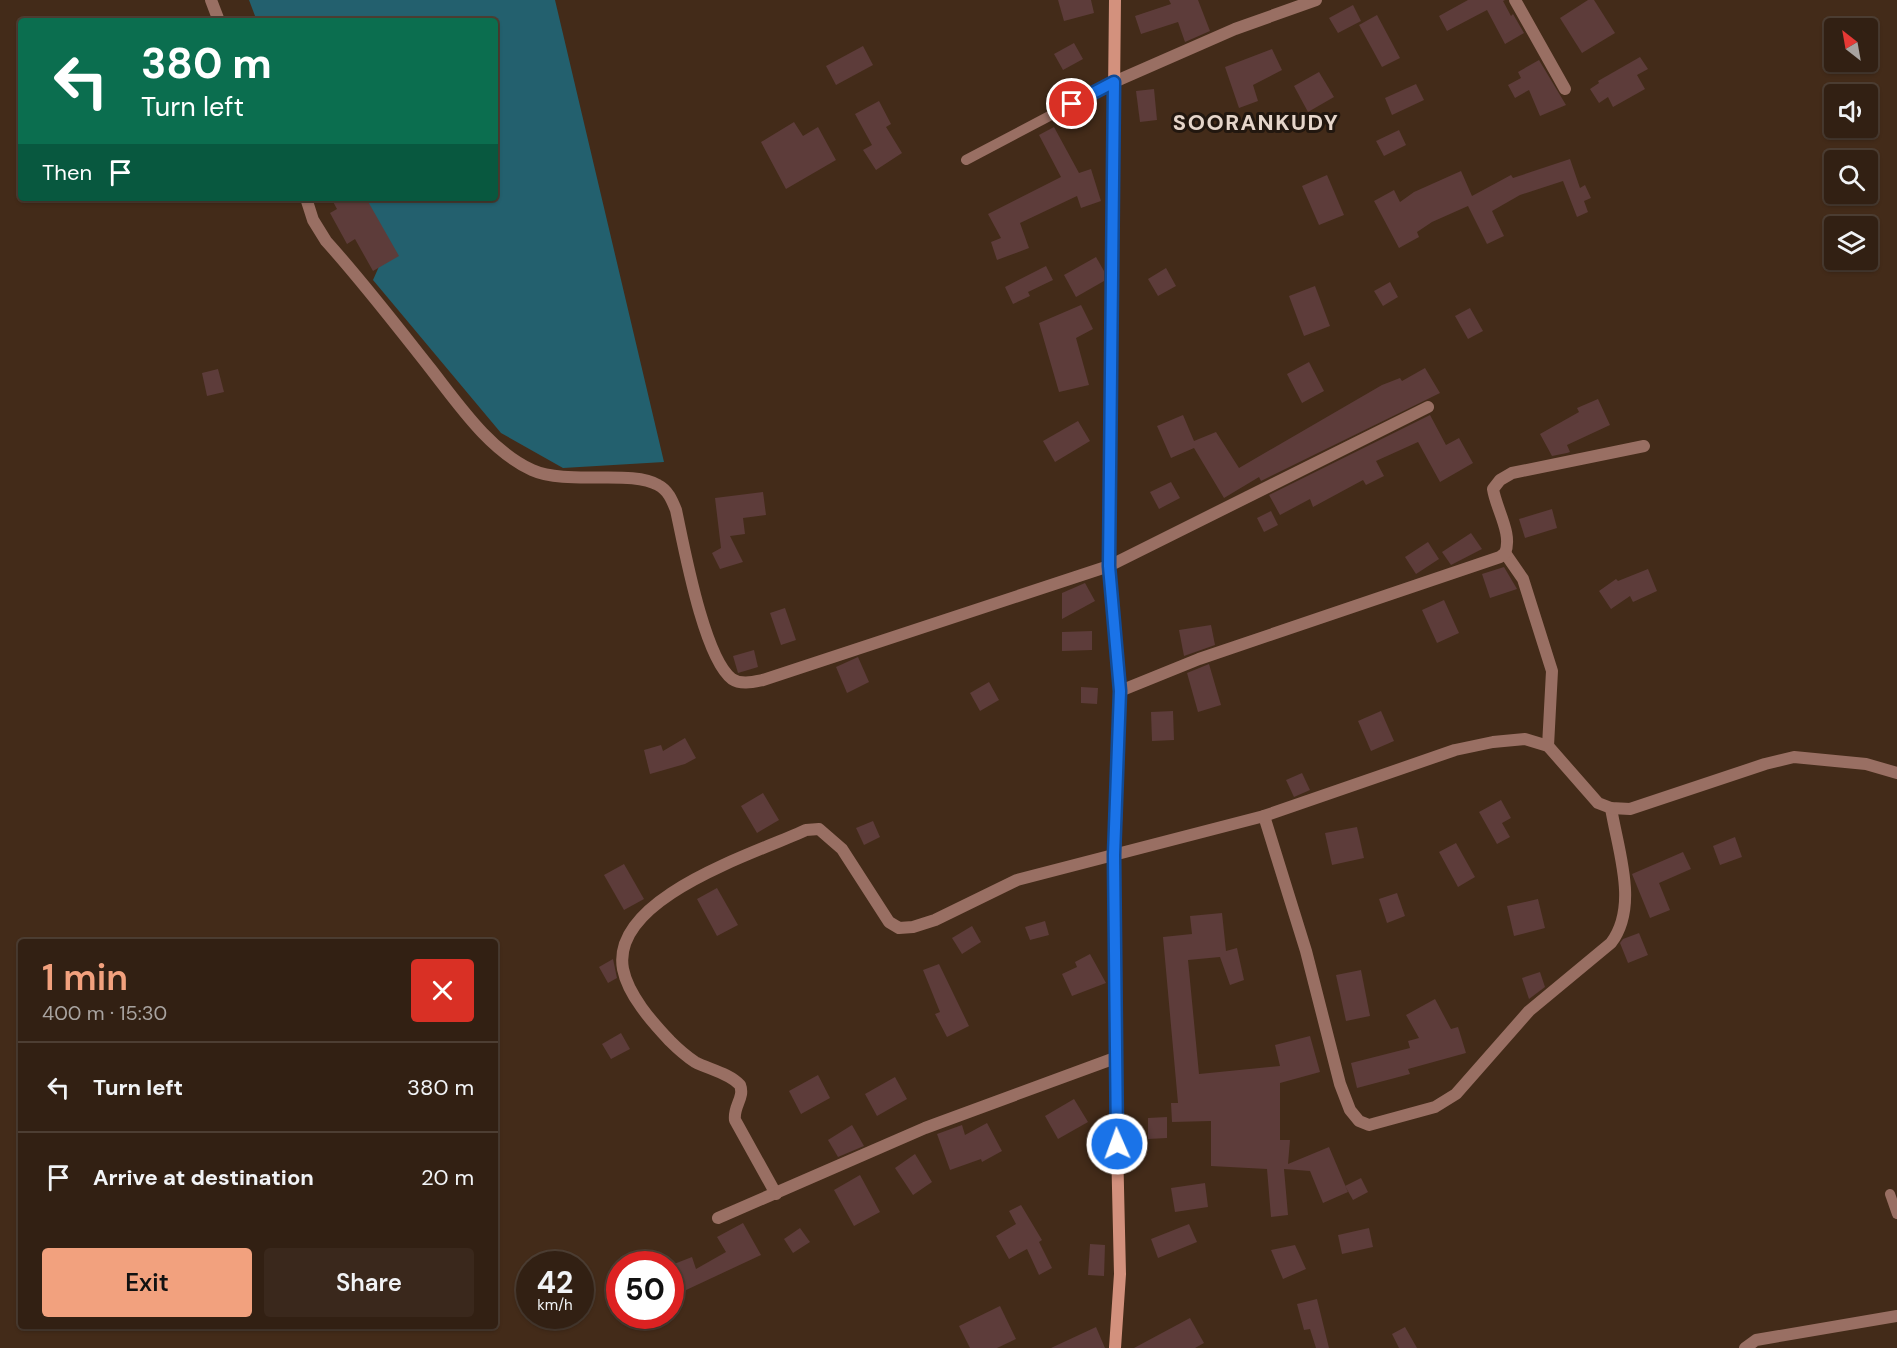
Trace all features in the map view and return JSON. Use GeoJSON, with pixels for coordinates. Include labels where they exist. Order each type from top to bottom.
{"type":"FeatureCollection","features":[{"type":"Feature","properties":{"kind":"main road"},"geometry":{"type":"LineString","coordinates":[[1115,0],[1109,566],[1120,691],[1114,855],[1115,1058],[1120,1274],[1115,1348]]}},
{"type":"Feature","properties":{"kind":"street"},"geometry":{"type":"LineString","coordinates":[[211,0],[218,18]]}},
{"type":"Feature","properties":{"kind":"street"},"geometry":{"type":"LineString","coordinates":[[1114,82],[1235,29],[1316,0]]}},
{"type":"Feature","properties":{"kind":"street"},"geometry":{"type":"LineString","coordinates":[[1515,0],[1565,89]]}},
{"type":"Feature","properties":{"kind":"street"},"geometry":{"type":"LineString","coordinates":[[307,201],[313,220],[326,241],[464,411],[490,440],[512,458],[534,471],[561,478],[644,480],[658,484],[668,494],[676,510],[709,643],[720,665],[734,681],[746,683],[763,680],[1109,566],[1428,407]]}},
{"type":"Feature","properties":{"kind":"street"},"geometry":{"type":"LineString","coordinates":[[1548,746],[1552,671],[1523,579],[1505,553],[1508,540],[1493,489],[1500,480],[1512,473],[1644,446]]}},
{"type":"Feature","properties":{"kind":"street"},"geometry":{"type":"LineString","coordinates":[[1120,691],[1199,659],[1505,553]]}},
{"type":"Feature","properties":{"kind":"street"},"geometry":{"type":"LineString","coordinates":[[776,1194],[735,1120],[734,1114],[741,1096],[740,1085],[679,1051],[651,1019],[627,983],[622,958],[625,946],[639,922],[672,891],[687,882],[806,830],[819,829],[842,849],[889,922],[899,928],[913,927],[935,920],[1017,880],[1264,816],[1455,750],[1493,742],[1526,739],[1548,746],[1598,803],[1611,808],[1630,809],[1765,764],[1794,757],[1866,764],[1897,773]]}},
{"type":"Feature","properties":{"kind":"street"},"geometry":{"type":"LineString","coordinates":[[1264,816],[1306,951],[1340,1083],[1350,1110],[1359,1121],[1369,1125],[1435,1107],[1456,1094],[1529,1011],[1611,943],[1621,930],[1626,910],[1625,890],[1611,808]]}},
{"type":"Feature","properties":{"kind":"street"},"geometry":{"type":"LineString","coordinates":[[718,1218],[925,1128],[1115,1058]]}},
{"type":"Feature","properties":{"kind":"street"},"geometry":{"type":"LineString","coordinates":[[1745,1348],[1756,1340],[1897,1316]]}},
{"type":"Feature","properties":{"kind":"lane"},"geometry":{"type":"LineString","coordinates":[[966,160],[1114,82]]}},
{"type":"Feature","properties":{"kind":"lane"},"geometry":{"type":"LineString","coordinates":[[1890,1194],[1897,1214]]}},
{"type":"Feature","properties":{"kind":"water"},"geometry":{"type":"Polygon","coordinates":[[[249,0],[555,0],[664,462],[563,468],[501,433],[373,280],[381,262],[349,201],[498,201],[498,18],[256,18],[249,0]]]}},
{"type":"Feature","properties":{"kind":"building"},"geometry":{"type":"Polygon","coordinates":[[[1058,0],[1091,0],[1094,13],[1064,21],[1058,0]]]}},
{"type":"Feature","properties":{"kind":"building"},"geometry":{"type":"Polygon","coordinates":[[[1169,0],[1198,0],[1210,31],[1185,42],[1178,22],[1141,34],[1135,16],[1171,4],[1169,0]]]}},
{"type":"Feature","properties":{"kind":"building"},"geometry":{"type":"Polygon","coordinates":[[[1468,0],[1505,0],[1503,1],[1511,16],[1513,14],[1524,33],[1505,44],[1487,10],[1447,31],[1439,16],[1468,0]]]}},
{"type":"Feature","properties":{"kind":"building"},"geometry":{"type":"Polygon","coordinates":[[[1588,0],[1594,0],[1615,33],[1582,53],[1560,18],[1588,0]]]}},
{"type":"Feature","properties":{"kind":"building"},"geometry":{"type":"Polygon","coordinates":[[[1353,5],[1361,21],[1338,33],[1329,18],[1353,5]]]}},
{"type":"Feature","properties":{"kind":"building"},"geometry":{"type":"Polygon","coordinates":[[[1377,15],[1400,58],[1382,67],[1359,25],[1377,15]]]}},
{"type":"Feature","properties":{"kind":"building"},"geometry":{"type":"Polygon","coordinates":[[[1074,43],[1083,59],[1063,70],[1054,54],[1074,43]]]}},
{"type":"Feature","properties":{"kind":"building"},"geometry":{"type":"Polygon","coordinates":[[[863,46],[873,65],[836,85],[826,66],[863,46]]]}},
{"type":"Feature","properties":{"kind":"building"},"geometry":{"type":"Polygon","coordinates":[[[1272,49],[1282,70],[1253,85],[1258,101],[1239,108],[1225,67],[1272,49]]]}},
{"type":"Feature","properties":{"kind":"building"},"geometry":{"type":"Polygon","coordinates":[[[1640,57],[1648,69],[1637,75],[1645,89],[1613,107],[1608,97],[1599,103],[1590,89],[1599,83],[1598,81],[1640,57]]]}},
{"type":"Feature","properties":{"kind":"building"},"geometry":{"type":"Polygon","coordinates":[[[1539,60],[1566,105],[1540,116],[1529,90],[1515,98],[1508,85],[1521,78],[1518,72],[1539,60]]]}},
{"type":"Feature","properties":{"kind":"building"},"geometry":{"type":"Polygon","coordinates":[[[1319,72],[1334,97],[1308,112],[1294,86],[1319,72]]]}},
{"type":"Feature","properties":{"kind":"building"},"geometry":{"type":"Polygon","coordinates":[[[1416,84],[1424,100],[1392,115],[1385,98],[1416,84]]]}},
{"type":"Feature","properties":{"kind":"building"},"geometry":{"type":"Polygon","coordinates":[[[1154,89],[1157,120],[1140,122],[1136,91],[1154,89]]]}},
{"type":"Feature","properties":{"kind":"building"},"geometry":{"type":"Polygon","coordinates":[[[879,101],[891,124],[886,127],[902,153],[876,170],[863,150],[872,145],[855,114],[879,101]]]}},
{"type":"Feature","properties":{"kind":"building"},"geometry":{"type":"Polygon","coordinates":[[[794,122],[803,136],[818,127],[836,160],[786,189],[761,142],[794,122]]]}},
{"type":"Feature","properties":{"kind":"building"},"geometry":{"type":"Polygon","coordinates":[[[1054,127],[1079,173],[1091,169],[1101,201],[1081,208],[1077,196],[1020,223],[1029,248],[997,260],[991,242],[1001,238],[988,214],[1061,177],[1039,135],[1054,127]]]}},
{"type":"Feature","properties":{"kind":"building"},"geometry":{"type":"Polygon","coordinates":[[[1399,130],[1406,145],[1384,156],[1376,141],[1399,130]]]}},
{"type":"Feature","properties":{"kind":"building"},"geometry":{"type":"Polygon","coordinates":[[[1570,159],[1580,188],[1585,185],[1591,198],[1584,201],[1588,212],[1577,217],[1563,181],[1520,195],[1492,211],[1504,236],[1487,244],[1468,206],[1432,222],[1417,232],[1419,237],[1399,248],[1374,201],[1394,190],[1400,202],[1414,192],[1461,171],[1472,196],[1511,175],[1513,178],[1570,159]]]}},
{"type":"Feature","properties":{"kind":"building"},"geometry":{"type":"Polygon","coordinates":[[[1327,175],[1344,215],[1319,225],[1302,186],[1327,175]]]}},
{"type":"Feature","properties":{"kind":"building"},"geometry":{"type":"Polygon","coordinates":[[[333,201],[368,201],[399,256],[373,271],[355,239],[347,244],[330,213],[337,209],[333,201]]]}},
{"type":"Feature","properties":{"kind":"building"},"geometry":{"type":"Polygon","coordinates":[[[1096,257],[1104,271],[1104,281],[1076,297],[1064,275],[1096,257]]]}},
{"type":"Feature","properties":{"kind":"building"},"geometry":{"type":"Polygon","coordinates":[[[1046,266],[1053,280],[1028,292],[1030,296],[1013,304],[1005,287],[1046,266]]]}},
{"type":"Feature","properties":{"kind":"building"},"geometry":{"type":"Polygon","coordinates":[[[1166,268],[1176,286],[1158,296],[1148,279],[1166,268]]]}},
{"type":"Feature","properties":{"kind":"building"},"geometry":{"type":"Polygon","coordinates":[[[1390,282],[1398,297],[1383,306],[1374,291],[1390,282]]]}},
{"type":"Feature","properties":{"kind":"building"},"geometry":{"type":"Polygon","coordinates":[[[1315,286],[1330,326],[1304,336],[1289,296],[1315,286]]]}},
{"type":"Feature","properties":{"kind":"building"},"geometry":{"type":"Polygon","coordinates":[[[1081,305],[1093,329],[1076,338],[1089,385],[1059,392],[1039,323],[1081,305]]]}},
{"type":"Feature","properties":{"kind":"building"},"geometry":{"type":"Polygon","coordinates":[[[1470,308],[1483,331],[1468,339],[1455,316],[1470,308]]]}},
{"type":"Feature","properties":{"kind":"building"},"geometry":{"type":"Polygon","coordinates":[[[1309,362],[1324,391],[1302,403],[1287,374],[1309,362]]]}},
{"type":"Feature","properties":{"kind":"building"},"geometry":{"type":"Polygon","coordinates":[[[1425,368],[1440,393],[1261,481],[1259,477],[1224,498],[1194,448],[1171,458],[1157,426],[1183,415],[1194,441],[1216,432],[1239,468],[1382,385],[1400,378],[1402,381],[1425,368]]]}},
{"type":"Feature","properties":{"kind":"building"},"geometry":{"type":"Polygon","coordinates":[[[218,369],[224,392],[207,396],[202,373],[218,369]]]}},
{"type":"Feature","properties":{"kind":"building"},"geometry":{"type":"Polygon","coordinates":[[[1598,399],[1610,425],[1567,445],[1570,452],[1552,456],[1540,434],[1579,412],[1577,408],[1598,399]]]}},
{"type":"Feature","properties":{"kind":"building"},"geometry":{"type":"Polygon","coordinates":[[[1430,415],[1446,445],[1459,438],[1473,463],[1440,482],[1418,442],[1376,461],[1384,476],[1366,485],[1363,480],[1313,507],[1310,499],[1280,515],[1269,495],[1430,415]]]}},
{"type":"Feature","properties":{"kind":"building"},"geometry":{"type":"Polygon","coordinates":[[[1078,421],[1090,441],[1055,462],[1043,441],[1078,421]]]}},
{"type":"Feature","properties":{"kind":"building"},"geometry":{"type":"Polygon","coordinates":[[[1171,482],[1180,498],[1159,509],[1150,492],[1171,482]]]}},
{"type":"Feature","properties":{"kind":"building"},"geometry":{"type":"Polygon","coordinates":[[[763,492],[766,515],[743,518],[745,534],[730,536],[743,562],[720,569],[712,553],[721,548],[715,498],[763,492]]]}},
{"type":"Feature","properties":{"kind":"building"},"geometry":{"type":"Polygon","coordinates":[[[1552,509],[1557,528],[1525,538],[1519,519],[1552,509]]]}},
{"type":"Feature","properties":{"kind":"building"},"geometry":{"type":"Polygon","coordinates":[[[1271,511],[1278,525],[1264,532],[1257,518],[1271,511]]]}},
{"type":"Feature","properties":{"kind":"building"},"geometry":{"type":"Polygon","coordinates":[[[1471,533],[1482,549],[1451,565],[1442,552],[1471,533]]]}},
{"type":"Feature","properties":{"kind":"building"},"geometry":{"type":"Polygon","coordinates":[[[1428,542],[1439,559],[1416,574],[1405,557],[1428,542]]]}},
{"type":"Feature","properties":{"kind":"building"},"geometry":{"type":"Polygon","coordinates":[[[1504,567],[1517,589],[1490,598],[1482,574],[1504,567]]]}},
{"type":"Feature","properties":{"kind":"building"},"geometry":{"type":"Polygon","coordinates":[[[1648,569],[1657,591],[1633,602],[1630,596],[1611,609],[1599,591],[1616,579],[1618,581],[1648,569]]]}},
{"type":"Feature","properties":{"kind":"building"},"geometry":{"type":"Polygon","coordinates":[[[1085,583],[1095,601],[1062,619],[1062,593],[1085,583]]]}},
{"type":"Feature","properties":{"kind":"building"},"geometry":{"type":"Polygon","coordinates":[[[1444,600],[1459,633],[1437,643],[1422,610],[1444,600]]]}},
{"type":"Feature","properties":{"kind":"building"},"geometry":{"type":"Polygon","coordinates":[[[785,608],[796,640],[781,645],[770,613],[785,608]]]}},
{"type":"Feature","properties":{"kind":"building"},"geometry":{"type":"Polygon","coordinates":[[[1211,625],[1215,645],[1184,656],[1179,630],[1211,625]]]}},
{"type":"Feature","properties":{"kind":"building"},"geometry":{"type":"Polygon","coordinates":[[[1092,631],[1092,650],[1062,651],[1062,632],[1092,631]]]}},
{"type":"Feature","properties":{"kind":"building"},"geometry":{"type":"Polygon","coordinates":[[[754,650],[758,667],[738,673],[733,656],[754,650]]]}},
{"type":"Feature","properties":{"kind":"building"},"geometry":{"type":"Polygon","coordinates":[[[858,657],[869,682],[847,693],[836,667],[858,657]]]}},
{"type":"Feature","properties":{"kind":"building"},"geometry":{"type":"Polygon","coordinates":[[[1209,664],[1221,705],[1198,712],[1187,673],[1209,664]]]}},
{"type":"Feature","properties":{"kind":"building"},"geometry":{"type":"Polygon","coordinates":[[[989,682],[999,700],[980,711],[970,693],[989,682]]]}},
{"type":"Feature","properties":{"kind":"building"},"geometry":{"type":"Polygon","coordinates":[[[1081,687],[1098,688],[1097,704],[1081,703],[1081,687]]]}},
{"type":"Feature","properties":{"kind":"building"},"geometry":{"type":"Polygon","coordinates":[[[1173,711],[1174,740],[1152,741],[1151,712],[1173,711]]]}},
{"type":"Feature","properties":{"kind":"building"},"geometry":{"type":"Polygon","coordinates":[[[1381,711],[1394,741],[1371,751],[1358,721],[1381,711]]]}},
{"type":"Feature","properties":{"kind":"building"},"geometry":{"type":"Polygon","coordinates":[[[685,738],[696,758],[685,764],[650,774],[644,750],[661,745],[663,751],[685,738]]]}},
{"type":"Feature","properties":{"kind":"building"},"geometry":{"type":"Polygon","coordinates":[[[1302,773],[1310,790],[1294,797],[1286,780],[1302,773]]]}},
{"type":"Feature","properties":{"kind":"building"},"geometry":{"type":"Polygon","coordinates":[[[763,793],[779,820],[757,833],[741,806],[763,793]]]}},
{"type":"Feature","properties":{"kind":"building"},"geometry":{"type":"Polygon","coordinates":[[[1501,800],[1511,818],[1502,823],[1510,837],[1497,844],[1479,812],[1501,800]]]}},
{"type":"Feature","properties":{"kind":"building"},"geometry":{"type":"Polygon","coordinates":[[[873,821],[880,837],[864,845],[856,828],[873,821]]]}},
{"type":"Feature","properties":{"kind":"building"},"geometry":{"type":"Polygon","coordinates":[[[1357,827],[1364,858],[1332,865],[1325,833],[1357,827]]]}},
{"type":"Feature","properties":{"kind":"building"},"geometry":{"type":"Polygon","coordinates":[[[1735,837],[1742,857],[1720,865],[1713,846],[1735,837]]]}},
{"type":"Feature","properties":{"kind":"building"},"geometry":{"type":"Polygon","coordinates":[[[1456,843],[1475,877],[1458,887],[1439,852],[1456,843]]]}},
{"type":"Feature","properties":{"kind":"building"},"geometry":{"type":"Polygon","coordinates":[[[1683,852],[1691,869],[1659,883],[1670,910],[1650,918],[1632,874],[1683,852]]]}},
{"type":"Feature","properties":{"kind":"building"},"geometry":{"type":"Polygon","coordinates":[[[624,864],[644,899],[624,910],[604,875],[624,864]]]}},
{"type":"Feature","properties":{"kind":"building"},"geometry":{"type":"Polygon","coordinates":[[[717,888],[738,925],[717,936],[697,899],[717,888]]]}},
{"type":"Feature","properties":{"kind":"building"},"geometry":{"type":"Polygon","coordinates":[[[1397,893],[1405,916],[1387,923],[1379,899],[1397,893]]]}},
{"type":"Feature","properties":{"kind":"building"},"geometry":{"type":"Polygon","coordinates":[[[1538,899],[1545,928],[1514,936],[1507,906],[1538,899]]]}},
{"type":"Feature","properties":{"kind":"building"},"geometry":{"type":"Polygon","coordinates":[[[1222,913],[1226,951],[1237,948],[1244,980],[1230,985],[1220,957],[1188,960],[1199,1074],[1280,1066],[1275,1045],[1310,1036],[1320,1072],[1280,1083],[1280,1140],[1290,1140],[1288,1164],[1329,1147],[1348,1192],[1323,1203],[1310,1171],[1284,1169],[1288,1215],[1271,1217],[1267,1169],[1211,1166],[1211,1121],[1172,1122],[1171,1103],[1178,1103],[1163,937],[1192,934],[1190,916],[1222,913]]]}},
{"type":"Feature","properties":{"kind":"building"},"geometry":{"type":"Polygon","coordinates":[[[1045,921],[1049,935],[1030,940],[1025,927],[1045,921]]]}},
{"type":"Feature","properties":{"kind":"building"},"geometry":{"type":"Polygon","coordinates":[[[972,926],[981,942],[962,954],[952,938],[972,926]]]}},
{"type":"Feature","properties":{"kind":"building"},"geometry":{"type":"Polygon","coordinates":[[[1639,933],[1648,955],[1628,963],[1620,943],[1623,939],[1639,933]]]}},
{"type":"Feature","properties":{"kind":"building"},"geometry":{"type":"Polygon","coordinates":[[[1090,954],[1106,983],[1072,996],[1062,974],[1077,967],[1075,962],[1090,954]]]}},
{"type":"Feature","properties":{"kind":"building"},"geometry":{"type":"Polygon","coordinates":[[[613,959],[617,978],[608,983],[599,967],[613,959]]]}},
{"type":"Feature","properties":{"kind":"building"},"geometry":{"type":"Polygon","coordinates":[[[939,964],[969,1026],[947,1037],[935,1014],[940,1012],[923,970],[939,964]]]}},
{"type":"Feature","properties":{"kind":"building"},"geometry":{"type":"Polygon","coordinates":[[[1361,970],[1370,1016],[1346,1021],[1336,975],[1361,970]]]}},
{"type":"Feature","properties":{"kind":"building"},"geometry":{"type":"Polygon","coordinates":[[[1540,972],[1545,987],[1529,999],[1522,978],[1540,972]]]}},
{"type":"Feature","properties":{"kind":"building"},"geometry":{"type":"Polygon","coordinates":[[[1435,999],[1451,1029],[1458,1027],[1466,1053],[1408,1069],[1410,1074],[1357,1088],[1351,1063],[1410,1048],[1408,1041],[1419,1038],[1406,1015],[1435,999]]]}},
{"type":"Feature","properties":{"kind":"building"},"geometry":{"type":"Polygon","coordinates":[[[621,1033],[630,1049],[611,1059],[602,1044],[621,1033]]]}},
{"type":"Feature","properties":{"kind":"building"},"geometry":{"type":"Polygon","coordinates":[[[818,1075],[830,1098],[801,1114],[789,1091],[818,1075]]]}},
{"type":"Feature","properties":{"kind":"building"},"geometry":{"type":"Polygon","coordinates":[[[895,1077],[907,1099],[877,1116],[865,1094],[895,1077]]]}},
{"type":"Feature","properties":{"kind":"building"},"geometry":{"type":"Polygon","coordinates":[[[1074,1099],[1088,1122],[1058,1139],[1045,1116],[1074,1099]]]}},
{"type":"Feature","properties":{"kind":"building"},"geometry":{"type":"Polygon","coordinates":[[[1167,1117],[1167,1138],[1148,1139],[1148,1118],[1167,1117]]]}},
{"type":"Feature","properties":{"kind":"building"},"geometry":{"type":"Polygon","coordinates":[[[987,1123],[1002,1151],[982,1162],[981,1159],[950,1170],[937,1134],[962,1125],[965,1135],[987,1123]]]}},
{"type":"Feature","properties":{"kind":"building"},"geometry":{"type":"Polygon","coordinates":[[[852,1125],[864,1146],[838,1157],[828,1140],[852,1125]]]}},
{"type":"Feature","properties":{"kind":"building"},"geometry":{"type":"Polygon","coordinates":[[[915,1154],[932,1182],[913,1195],[895,1168],[915,1154]]]}},
{"type":"Feature","properties":{"kind":"building"},"geometry":{"type":"Polygon","coordinates":[[[860,1175],[880,1212],[854,1226],[834,1190],[860,1175]]]}},
{"type":"Feature","properties":{"kind":"building"},"geometry":{"type":"Polygon","coordinates":[[[1361,1178],[1368,1192],[1353,1200],[1345,1186],[1361,1178]]]}},
{"type":"Feature","properties":{"kind":"building"},"geometry":{"type":"Polygon","coordinates":[[[1205,1183],[1208,1207],[1175,1212],[1171,1188],[1205,1183]]]}},
{"type":"Feature","properties":{"kind":"building"},"geometry":{"type":"Polygon","coordinates":[[[1021,1205],[1042,1240],[1039,1242],[1052,1268],[1039,1275],[1027,1249],[1009,1259],[996,1236],[1016,1224],[1009,1211],[1021,1205]]]}},
{"type":"Feature","properties":{"kind":"building"},"geometry":{"type":"Polygon","coordinates":[[[743,1223],[761,1255],[684,1291],[684,1260],[692,1257],[696,1269],[726,1252],[717,1237],[743,1223]]]}},
{"type":"Feature","properties":{"kind":"building"},"geometry":{"type":"Polygon","coordinates":[[[1189,1224],[1197,1242],[1158,1258],[1151,1239],[1189,1224]]]}},
{"type":"Feature","properties":{"kind":"building"},"geometry":{"type":"Polygon","coordinates":[[[800,1228],[810,1242],[793,1253],[784,1239],[800,1228]]]}},
{"type":"Feature","properties":{"kind":"building"},"geometry":{"type":"Polygon","coordinates":[[[1369,1228],[1373,1247],[1342,1254],[1338,1235],[1369,1228]]]}},
{"type":"Feature","properties":{"kind":"building"},"geometry":{"type":"Polygon","coordinates":[[[1090,1244],[1105,1245],[1104,1276],[1088,1275],[1090,1244]]]}},
{"type":"Feature","properties":{"kind":"building"},"geometry":{"type":"Polygon","coordinates":[[[1295,1245],[1306,1269],[1283,1279],[1271,1250],[1295,1245]]]}},
{"type":"Feature","properties":{"kind":"building"},"geometry":{"type":"Polygon","coordinates":[[[1317,1299],[1329,1348],[1316,1348],[1310,1329],[1304,1330],[1297,1304],[1317,1299]]]}},
{"type":"Feature","properties":{"kind":"building"},"geometry":{"type":"Polygon","coordinates":[[[1000,1306],[1016,1339],[997,1348],[970,1348],[959,1326],[1000,1306]]]}},
{"type":"Feature","properties":{"kind":"building"},"geometry":{"type":"Polygon","coordinates":[[[1190,1318],[1204,1343],[1195,1348],[1134,1348],[1190,1318]]]}},
{"type":"Feature","properties":{"kind":"building"},"geometry":{"type":"Polygon","coordinates":[[[1096,1327],[1105,1348],[1051,1348],[1096,1327]]]}},
{"type":"Feature","properties":{"kind":"building"},"geometry":{"type":"Polygon","coordinates":[[[1405,1327],[1417,1348],[1399,1348],[1392,1334],[1405,1327]]]}},
{"type":"Feature","properties":{"kind":"district","name":"SOORANKUDY"},"geometry":{"type":"Point","coordinates":[1256,122]}},
{"type":"Feature","properties":{"kind":"route"},"geometry":{"type":"LineString","coordinates":[[1072,104],[1114,82],[1109,566],[1120,691],[1114,855],[1117,1144]]}}]}
